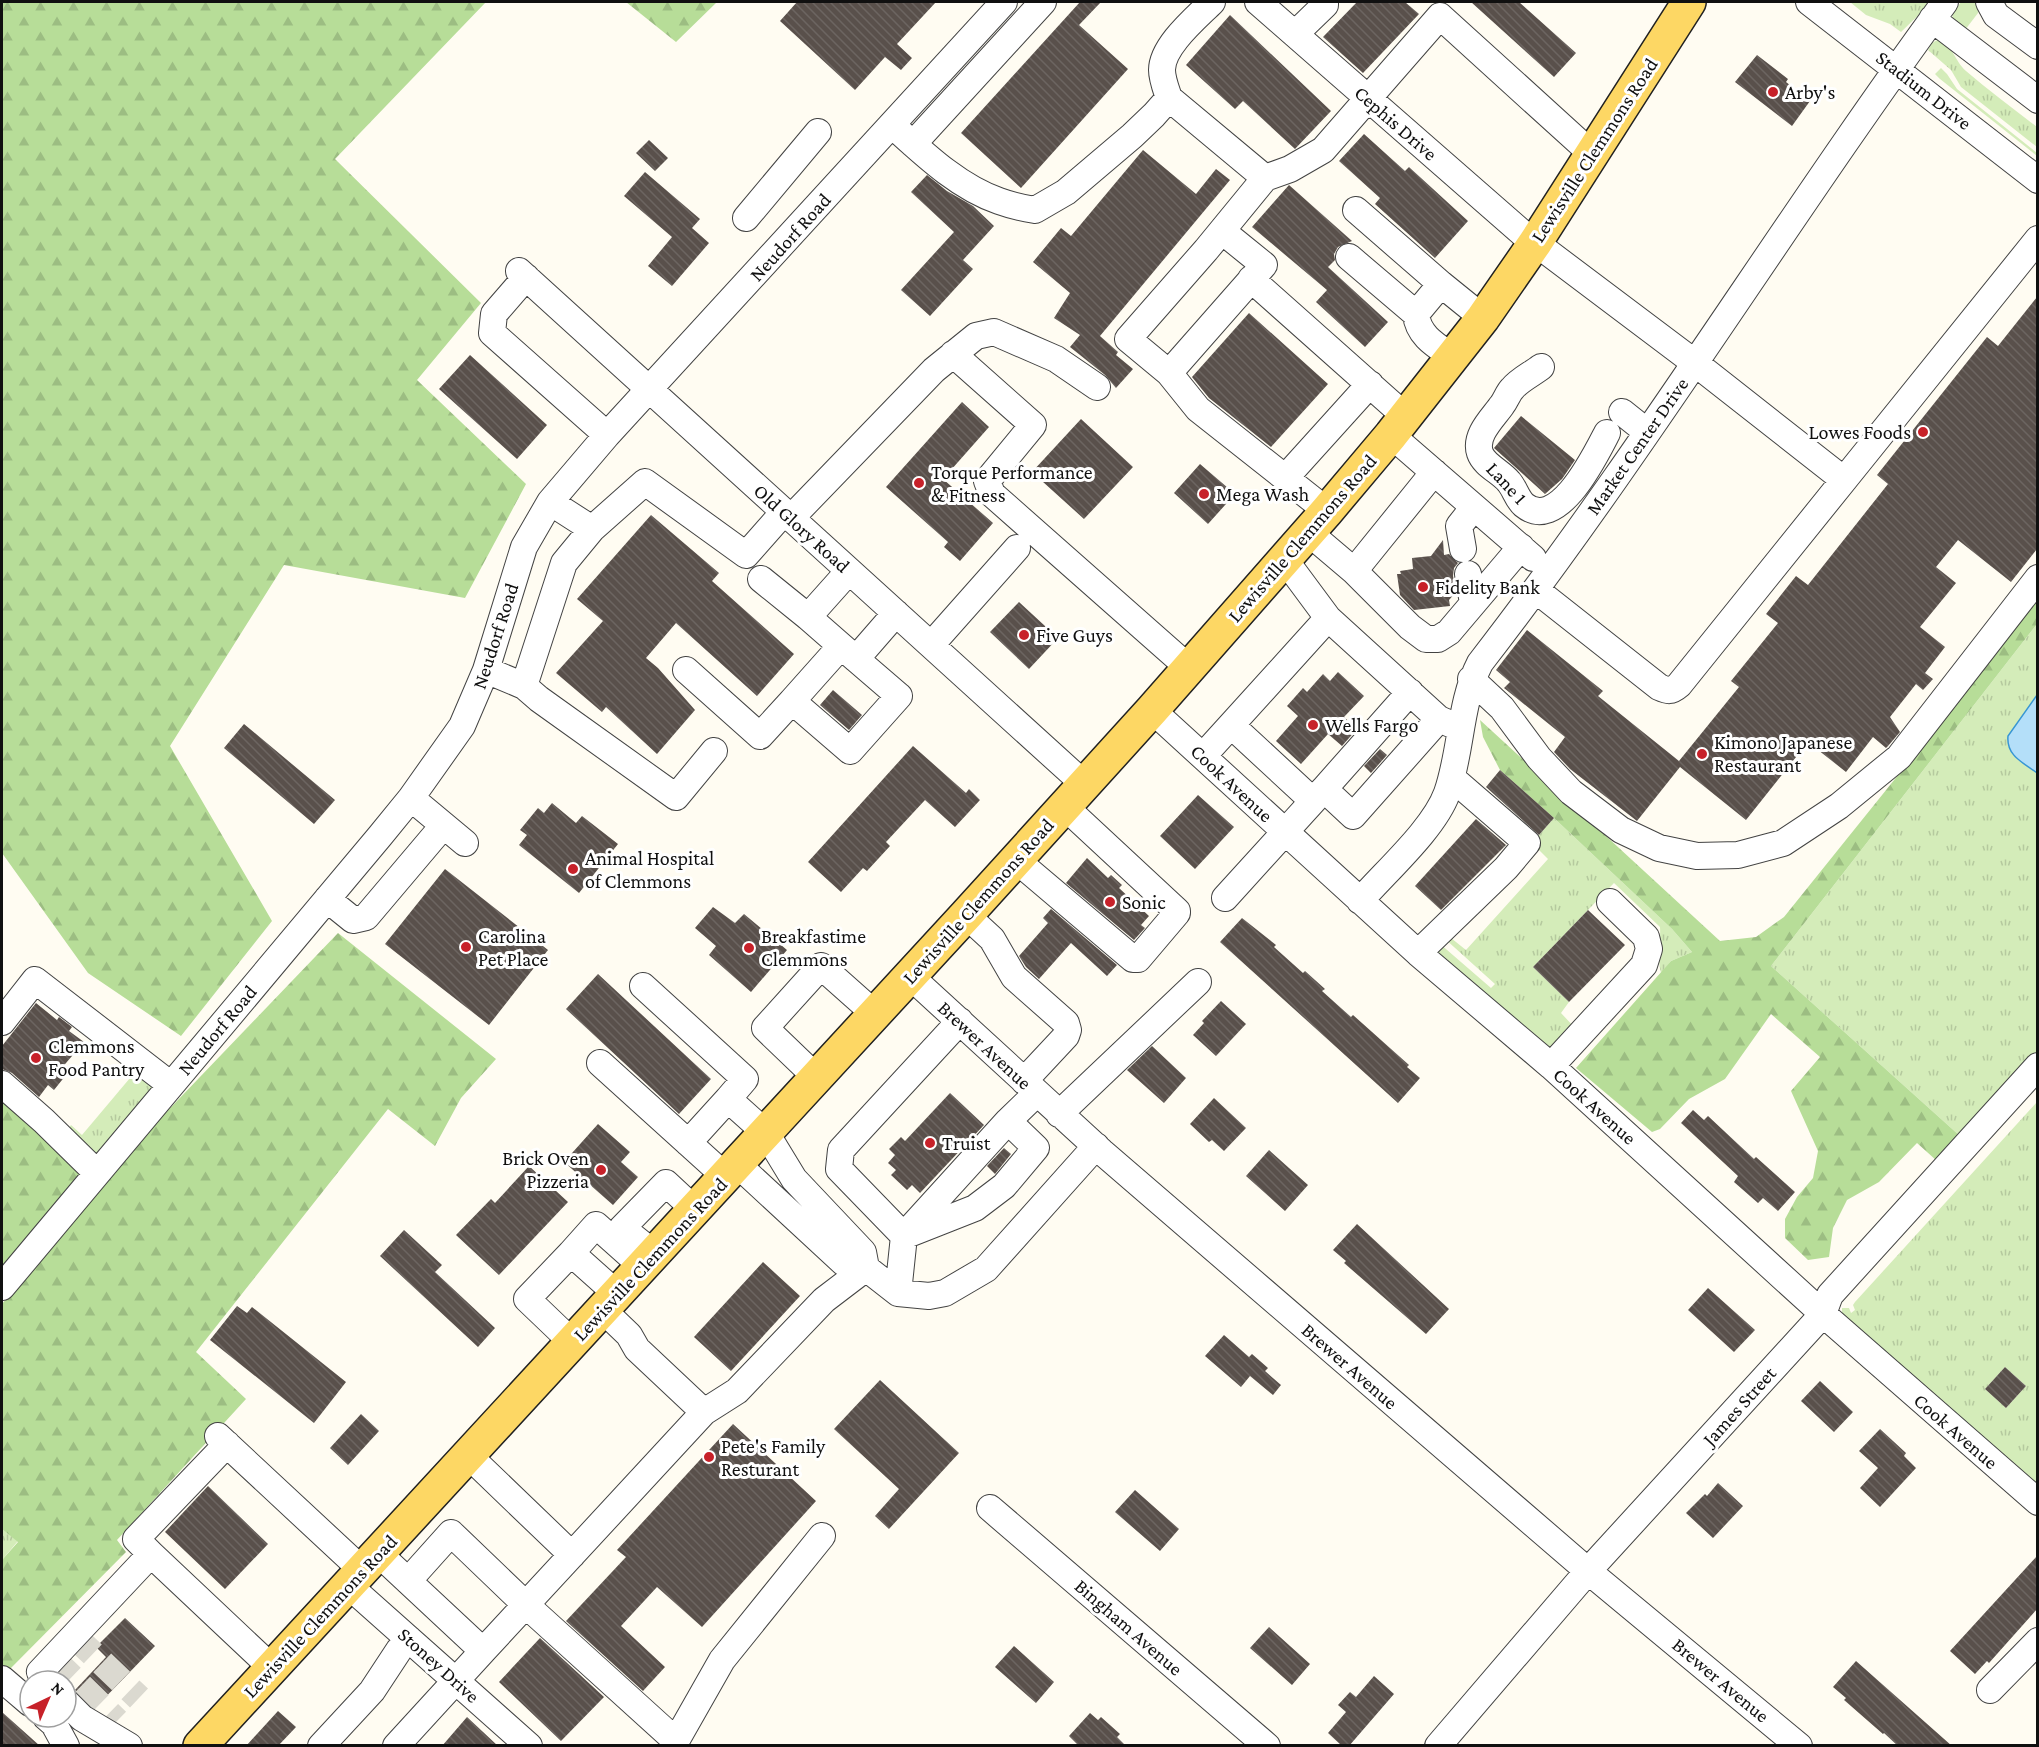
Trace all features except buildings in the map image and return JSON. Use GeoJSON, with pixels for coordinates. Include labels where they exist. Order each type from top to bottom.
{"type":"FeatureCollection","features":[{"type":"Feature","properties":{"kind":"main road","name":"Lewisville Clemmons Road"},"geometry":{"type":"LineString","coordinates":[[200,1746],[817,1078],[1152,710],[1285,560],[1398,425],[1483,318],[1535,243],[1689,2]]}},
{"type":"Feature","properties":{"kind":"street","name":"Neudorf Road"},"geometry":{"type":"LineString","coordinates":[[2,1287],[411,798],[462,726],[486,670],[524,547],[550,501],[607,435],[1004,2]]}},
{"type":"Feature","properties":{"kind":"street"},"geometry":{"type":"LineString","coordinates":[[913,144],[1043,2]]}},
{"type":"Feature","properties":{"kind":"street"},"geometry":{"type":"LineString","coordinates":[[1212,2],[1175,40],[1164,57],[1162,69],[1168,98],[1265,178]]}},
{"type":"Feature","properties":{"kind":"street","name":"Cephis Drive"},"geometry":{"type":"LineString","coordinates":[[1258,2],[1535,243],[1695,363],[1844,480]]}},
{"type":"Feature","properties":{"kind":"street","name":"Stadium Drive"},"geometry":{"type":"LineString","coordinates":[[1809,2],[2037,180]]}},
{"type":"Feature","properties":{"kind":"street"},"geometry":{"type":"LineString","coordinates":[[1989,2],[1996,15],[2037,46]]}},
{"type":"Feature","properties":{"kind":"street"},"geometry":{"type":"LineString","coordinates":[[1295,34],[1325,3]]}},
{"type":"Feature","properties":{"kind":"street"},"geometry":{"type":"LineString","coordinates":[[1939,10],[1957,39],[1965,60],[2037,118]]}},
{"type":"Feature","properties":{"kind":"street","name":"Market Center Drive"},"geometry":{"type":"LineString","coordinates":[[1360,901],[1430,824],[1441,807],[1452,778],[1450,724],[1480,663],[1542,581],[1647,432],[1896,68],[1939,10]]}},
{"type":"Feature","properties":{"kind":"street"},"geometry":{"type":"LineString","coordinates":[[1521,548],[1449,632],[1438,639],[1426,639],[1410,627],[1354,571],[1286,477],[1198,409],[1169,373],[1128,339],[1265,178],[1290,169],[1323,150],[1440,16],[1592,154]]}},
{"type":"Feature","properties":{"kind":"street"},"geometry":{"type":"LineString","coordinates":[[1957,39],[1980,54],[2037,100]]}},
{"type":"Feature","properties":{"kind":"street"},"geometry":{"type":"LineString","coordinates":[[892,125],[965,184],[997,201],[1035,210],[1066,192],[1154,115],[1168,98]]}},
{"type":"Feature","properties":{"kind":"street"},"geometry":{"type":"LineString","coordinates":[[746,218],[818,132]]}},
{"type":"Feature","properties":{"kind":"street"},"geometry":{"type":"LineString","coordinates":[[1356,210],[1483,318]]}},
{"type":"Feature","properties":{"kind":"street"},"geometry":{"type":"LineString","coordinates":[[1169,373],[1264,265],[1222,231]]}},
{"type":"Feature","properties":{"kind":"street"},"geometry":{"type":"LineString","coordinates":[[1251,279],[1370,384],[1434,472],[1521,548],[1542,581],[1659,687],[1667,691],[1679,686],[2037,239]]}},
{"type":"Feature","properties":{"kind":"street"},"geometry":{"type":"LineString","coordinates":[[1349,256],[1416,314],[1424,335],[1453,357]]}},
{"type":"Feature","properties":{"kind":"street","name":"Old Glory Road"},"geometry":{"type":"LineString","coordinates":[[607,435],[492,333],[494,314],[523,274],[931,645],[1074,795],[1177,913],[1137,959],[1134,959],[1016,860]]}},
{"type":"Feature","properties":{"kind":"street"},"geometry":{"type":"LineString","coordinates":[[1416,314],[1441,284]]}},
{"type":"Feature","properties":{"kind":"street"},"geometry":{"type":"LineString","coordinates":[[524,686],[564,563],[591,529],[645,482],[746,555],[934,370],[976,336],[994,332],[1056,359],[1097,387]]}},
{"type":"Feature","properties":{"kind":"street"},"geometry":{"type":"LineString","coordinates":[[953,354],[1034,424],[987,481],[992,494],[1189,668]]}},
{"type":"Feature","properties":{"kind":"street","name":"Lane 1"},"geometry":{"type":"LineString","coordinates":[[1541,367],[1512,388],[1482,433],[1479,442],[1480,453],[1512,486],[1519,500],[1533,510],[1542,511],[1562,502],[1592,462],[1607,433]]}},
{"type":"Feature","properties":{"kind":"street"},"geometry":{"type":"LineString","coordinates":[[1286,477],[1370,384]]}},
{"type":"Feature","properties":{"kind":"street"},"geometry":{"type":"LineString","coordinates":[[1622,412],[1647,432]]}},
{"type":"Feature","properties":{"kind":"street"},"geometry":{"type":"LineString","coordinates":[[1354,571],[1434,472]]}},
{"type":"Feature","properties":{"kind":"street"},"geometry":{"type":"LineString","coordinates":[[550,501],[591,529]]}},
{"type":"Feature","properties":{"kind":"street"},"geometry":{"type":"LineString","coordinates":[[1462,549],[1459,526],[1474,507]]}},
{"type":"Feature","properties":{"kind":"street"},"geometry":{"type":"LineString","coordinates":[[931,645],[1017,548]]}},
{"type":"Feature","properties":{"kind":"street"},"geometry":{"type":"LineString","coordinates":[[1232,726],[1319,795],[1353,816],[1450,724],[1410,692],[1328,618],[1285,560]]}},
{"type":"Feature","properties":{"kind":"street"},"geometry":{"type":"LineString","coordinates":[[808,617],[849,571]]}},
{"type":"Feature","properties":{"kind":"street"},"geometry":{"type":"LineString","coordinates":[[1468,574],[1473,603]]}},
{"type":"Feature","properties":{"kind":"street"},"geometry":{"type":"LineString","coordinates":[[1472,680],[1502,708],[1539,758],[1571,792],[1622,830],[1659,848],[1697,856],[1738,855],[1783,843],[1839,806],[1899,758],[2037,578]]}},
{"type":"Feature","properties":{"kind":"street"},"geometry":{"type":"LineString","coordinates":[[761,579],[899,696],[850,751],[792,701]]}},
{"type":"Feature","properties":{"kind":"street"},"geometry":{"type":"LineString","coordinates":[[686,670],[760,736],[792,701],[896,613]]}},
{"type":"Feature","properties":{"kind":"street"},"geometry":{"type":"LineString","coordinates":[[1203,756],[1328,618]]}},
{"type":"Feature","properties":{"kind":"street"},"geometry":{"type":"LineString","coordinates":[[486,670],[524,686],[676,797],[714,751]]}},
{"type":"Feature","properties":{"kind":"street"},"geometry":{"type":"LineString","coordinates":[[1225,898],[1410,692]]}},
{"type":"Feature","properties":{"kind":"street","name":"Cook Avenue"},"geometry":{"type":"LineString","coordinates":[[1152,710],[1418,953],[1551,1066],[1823,1314],[2037,1502]]}},
{"type":"Feature","properties":{"kind":"street"},"geometry":{"type":"LineString","coordinates":[[1418,953],[1506,868],[1527,843],[1452,778]]}},
{"type":"Feature","properties":{"kind":"street"},"geometry":{"type":"LineString","coordinates":[[411,798],[465,843]]}},
{"type":"Feature","properties":{"kind":"street"},"geometry":{"type":"LineString","coordinates":[[327,899],[353,920],[366,917],[444,826]]}},
{"type":"Feature","properties":{"kind":"street"},"geometry":{"type":"LineString","coordinates":[[1551,1066],[1644,965],[1649,949],[1646,937],[1610,903]]}},
{"type":"Feature","properties":{"kind":"street"},"geometry":{"type":"LineString","coordinates":[[898,1293],[904,1236],[1008,1121],[1066,1036],[1068,1029],[1066,1023],[1014,977],[992,939],[966,915]]}},
{"type":"Feature","properties":{"kind":"street"},"geometry":{"type":"LineString","coordinates":[[817,1078],[765,1028],[807,981],[821,966],[875,1014]]}},
{"type":"Feature","properties":{"kind":"street","name":"Brewer Avenue"},"geometry":{"type":"LineString","coordinates":[[910,976],[1059,1114],[1588,1571],[1799,1746]]}},
{"type":"Feature","properties":{"kind":"street"},"geometry":{"type":"LineString","coordinates":[[2,1022],[35,980],[171,1085]]}},
{"type":"Feature","properties":{"kind":"street"},"geometry":{"type":"LineString","coordinates":[[1059,1114],[1198,982]]}},
{"type":"Feature","properties":{"kind":"street"},"geometry":{"type":"LineString","coordinates":[[643,986],[745,1079],[688,1143]]}},
{"type":"Feature","properties":{"kind":"street"},"geometry":{"type":"LineString","coordinates":[[904,1236],[839,1169],[841,1150],[960,1022]]}},
{"type":"Feature","properties":{"kind":"street"},"geometry":{"type":"LineString","coordinates":[[600,1063],[688,1143],[731,1170],[844,1263],[866,1268],[898,1293],[929,1296],[945,1293],[986,1269],[1096,1146]]}},
{"type":"Feature","properties":{"kind":"street","name":"James Street"},"geometry":{"type":"LineString","coordinates":[[1438,1746],[1588,1571],[1823,1314],[1830,1295],[2037,1066]]}},
{"type":"Feature","properties":{"kind":"street"},"geometry":{"type":"LineString","coordinates":[[2,1084],[97,1173]]}},
{"type":"Feature","properties":{"kind":"street"},"geometry":{"type":"LineString","coordinates":[[728,1099],[766,1133],[794,1179],[862,1252],[866,1268]]}},
{"type":"Feature","properties":{"kind":"street"},"geometry":{"type":"LineString","coordinates":[[904,1236],[975,1208],[1004,1186],[1036,1148],[1008,1121]]}},
{"type":"Feature","properties":{"kind":"street"},"geometry":{"type":"LineString","coordinates":[[573,1343],[527,1299],[596,1225],[649,1260]]}},
{"type":"Feature","properties":{"kind":"street"},"geometry":{"type":"LineString","coordinates":[[571,1253],[610,1302],[637,1349],[704,1412]]}},
{"type":"Feature","properties":{"kind":"street"},"geometry":{"type":"LineString","coordinates":[[396,1746],[704,1412],[737,1391],[824,1300],[866,1268]]}},
{"type":"Feature","properties":{"kind":"street"},"geometry":{"type":"LineString","coordinates":[[272,1668],[136,1539],[223,1440],[363,1569],[408,1581],[483,1651]]}},
{"type":"Feature","properties":{"kind":"street"},"geometry":{"type":"LineString","coordinates":[[468,1455],[572,1555]]}},
{"type":"Feature","properties":{"kind":"street","name":"Bingham Avenue"},"geometry":{"type":"LineString","coordinates":[[990,1508],[1268,1746]]}},
{"type":"Feature","properties":{"kind":"street"},"geometry":{"type":"LineString","coordinates":[[408,1581],[451,1533],[674,1743],[722,1660],[822,1536]]}},
{"type":"Feature","properties":{"kind":"street"},"geometry":{"type":"LineString","coordinates":[[43,1669],[151,1554]]}},
{"type":"Feature","properties":{"kind":"street","name":"Stoney Drive"},"geometry":{"type":"LineString","coordinates":[[363,1569],[410,1639],[529,1746]]}},
{"type":"Feature","properties":{"kind":"street"},"geometry":{"type":"LineString","coordinates":[[321,1746],[372,1691],[399,1650],[410,1639]]}},
{"type":"Feature","properties":{"kind":"street"},"geometry":{"type":"LineString","coordinates":[[1990,1690],[2037,1641]]}},
{"type":"Feature","properties":{"kind":"street"},"geometry":{"type":"LineString","coordinates":[[2,1679],[18,1693]]}},
{"type":"Feature","properties":{"kind":"street"},"geometry":{"type":"LineString","coordinates":[[78,1714],[129,1746]]}},
{"type":"Feature","properties":{"kind":"street"},"geometry":{"type":"LineString","coordinates":[[57,1729],[66,1746]]}},
{"type":"Feature","properties":{"kind":"green space"},"geometry":{"type":"Polygon","coordinates":[[[2,2],[486,2],[335,159],[481,303],[417,380],[526,484],[465,598],[284,565],[170,746],[272,921],[181,1036],[88,973],[2,853],[2,2]]]}},
{"type":"Feature","properties":{"kind":"green space"},"geometry":{"type":"Polygon","coordinates":[[[626,2],[717,2],[676,42],[626,2]]]}},
{"type":"Feature","properties":{"kind":"green space"},"geometry":{"type":"Polygon","coordinates":[[[1850,2],[1932,2],[1901,32],[1890,24],[1866,15],[1850,2]]]}},
{"type":"Feature","properties":{"kind":"green space"},"geometry":{"type":"Polygon","coordinates":[[[1961,2],[1981,2],[1978,13],[1965,30],[1952,20],[1953,13],[1961,2]]]}},
{"type":"Feature","properties":{"kind":"green space"},"geometry":{"type":"Polygon","coordinates":[[[1939,39],[1948,46],[1966,71],[2037,127],[2037,147],[1961,87],[1951,70],[1928,50],[1932,43],[1939,39]]]}},
{"type":"Feature","properties":{"kind":"green space"},"geometry":{"type":"Polygon","coordinates":[[[1941,68],[1957,89],[2037,153],[2037,156],[1940,79],[1935,74],[1941,68]]]}},
{"type":"Feature","properties":{"kind":"green space"},"geometry":{"type":"Polygon","coordinates":[[[2037,595],[2037,624],[1771,966],[1960,1136],[1937,1161],[1917,1143],[1879,1182],[1847,1200],[1833,1228],[1829,1257],[1808,1260],[1785,1238],[1785,1219],[1797,1197],[1813,1178],[1818,1151],[1791,1091],[1820,1057],[1771,1014],[1725,1079],[1689,1099],[1660,1129],[1652,1132],[1576,1068],[1671,961],[1692,952],[1672,929],[1500,770],[1483,737],[1480,720],[1720,941],[1756,937],[1784,917],[1952,708],[2037,595]]]}},
{"type":"Feature","properties":{"kind":"green space"},"geometry":{"type":"Polygon","coordinates":[[[2037,624],[2037,695],[2009,736],[2009,743],[2017,758],[2037,773],[2037,1051],[1960,1136],[1771,966],[2037,624]]]}},
{"type":"Feature","properties":{"kind":"green space"},"geometry":{"type":"Polygon","coordinates":[[[1554,818],[1672,929],[1692,952],[1671,961],[1661,973],[1660,927],[1614,883],[1533,967],[1569,1002],[1561,1013],[1576,1029],[1552,1055],[1436,952],[1439,943],[1491,988],[1495,984],[1444,938],[1451,938],[1466,950],[1548,859],[1532,843],[1554,818]]]}},
{"type":"Feature","properties":{"kind":"green space"},"geometry":{"type":"Polygon","coordinates":[[[338,933],[496,1059],[461,1098],[435,1146],[388,1109],[196,1352],[246,1399],[117,1540],[126,1552],[9,1670],[2,1664],[2,1560],[18,1542],[2,1529],[2,1304],[130,1150],[338,933]]]}},
{"type":"Feature","properties":{"kind":"green space"},"geometry":{"type":"Polygon","coordinates":[[[125,1063],[154,1087],[100,1156],[94,1155],[69,1128],[71,1125],[82,1135],[130,1078],[119,1069],[125,1063]]]}},
{"type":"Feature","properties":{"kind":"green space"},"geometry":{"type":"Polygon","coordinates":[[[2,1099],[84,1177],[2,1275],[2,1099]]]}},
{"type":"Feature","properties":{"kind":"green space"},"geometry":{"type":"Polygon","coordinates":[[[2037,1102],[2037,1490],[1846,1321],[1842,1308],[1849,1308],[1851,1313],[1855,1310],[1853,1305],[2037,1102]],[[2005,1367],[1985,1389],[2006,1408],[2026,1386],[2005,1367]]]}},
{"type":"Feature","properties":{"kind":"green space"},"geometry":{"type":"Polygon","coordinates":[[[2,1529],[18,1541],[2,1560],[2,1529]]]}},
{"type":"Feature","properties":{"kind":"water"},"geometry":{"type":"Polygon","coordinates":[[[2037,695],[2037,773],[2013,754],[2008,743],[2008,736],[2037,695]]]}},
{"type":"Feature","properties":{"kind":"tunnel"},"geometry":{"type":"LineString","coordinates":[[74,1636],[139,1698]]}},
{"type":"Feature","properties":{"kind":"tunnel"},"geometry":{"type":"LineString","coordinates":[[53,1659],[117,1721]]}},
{"type":"Feature","properties":{"kind":"place","name":"Arby's"},"geometry":{"type":"Point","coordinates":[1773,92]}},
{"type":"Feature","properties":{"kind":"place","name":"Lowes Foods"},"geometry":{"type":"Point","coordinates":[1923,432]}},
{"type":"Feature","properties":{"kind":"place","name":"Torque Performance & Fitness"},"geometry":{"type":"Point","coordinates":[919,483]}},
{"type":"Feature","properties":{"kind":"place","name":"Mega Wash"},"geometry":{"type":"Point","coordinates":[1204,494]}},
{"type":"Feature","properties":{"kind":"place","name":"Fidelity Bank"},"geometry":{"type":"Point","coordinates":[1423,587]}},
{"type":"Feature","properties":{"kind":"place","name":"Five Guys"},"geometry":{"type":"Point","coordinates":[1024,635]}},
{"type":"Feature","properties":{"kind":"place","name":"Wells Fargo"},"geometry":{"type":"Point","coordinates":[1313,725]}},
{"type":"Feature","properties":{"kind":"place","name":"Kimono Japanese Restaurant"},"geometry":{"type":"Point","coordinates":[1702,754]}},
{"type":"Feature","properties":{"kind":"place","name":"Animal Hospital of Clemmons"},"geometry":{"type":"Point","coordinates":[573,869]}},
{"type":"Feature","properties":{"kind":"place","name":"Sonic"},"geometry":{"type":"Point","coordinates":[1110,902]}},
{"type":"Feature","properties":{"kind":"place","name":"Carolina Pet Place"},"geometry":{"type":"Point","coordinates":[466,947]}},
{"type":"Feature","properties":{"kind":"place","name":"Breakfastime Clemmons"},"geometry":{"type":"Point","coordinates":[749,948]}},
{"type":"Feature","properties":{"kind":"place","name":"Clemmons Food Pantry"},"geometry":{"type":"Point","coordinates":[36,1058]}},
{"type":"Feature","properties":{"kind":"place","name":"Truist"},"geometry":{"type":"Point","coordinates":[930,1143]}},
{"type":"Feature","properties":{"kind":"place","name":"Brick Oven Pizzeria"},"geometry":{"type":"Point","coordinates":[601,1170]}},
{"type":"Feature","properties":{"kind":"place","name":"Pete's Family Resturant"},"geometry":{"type":"Point","coordinates":[709,1457]}}]}
